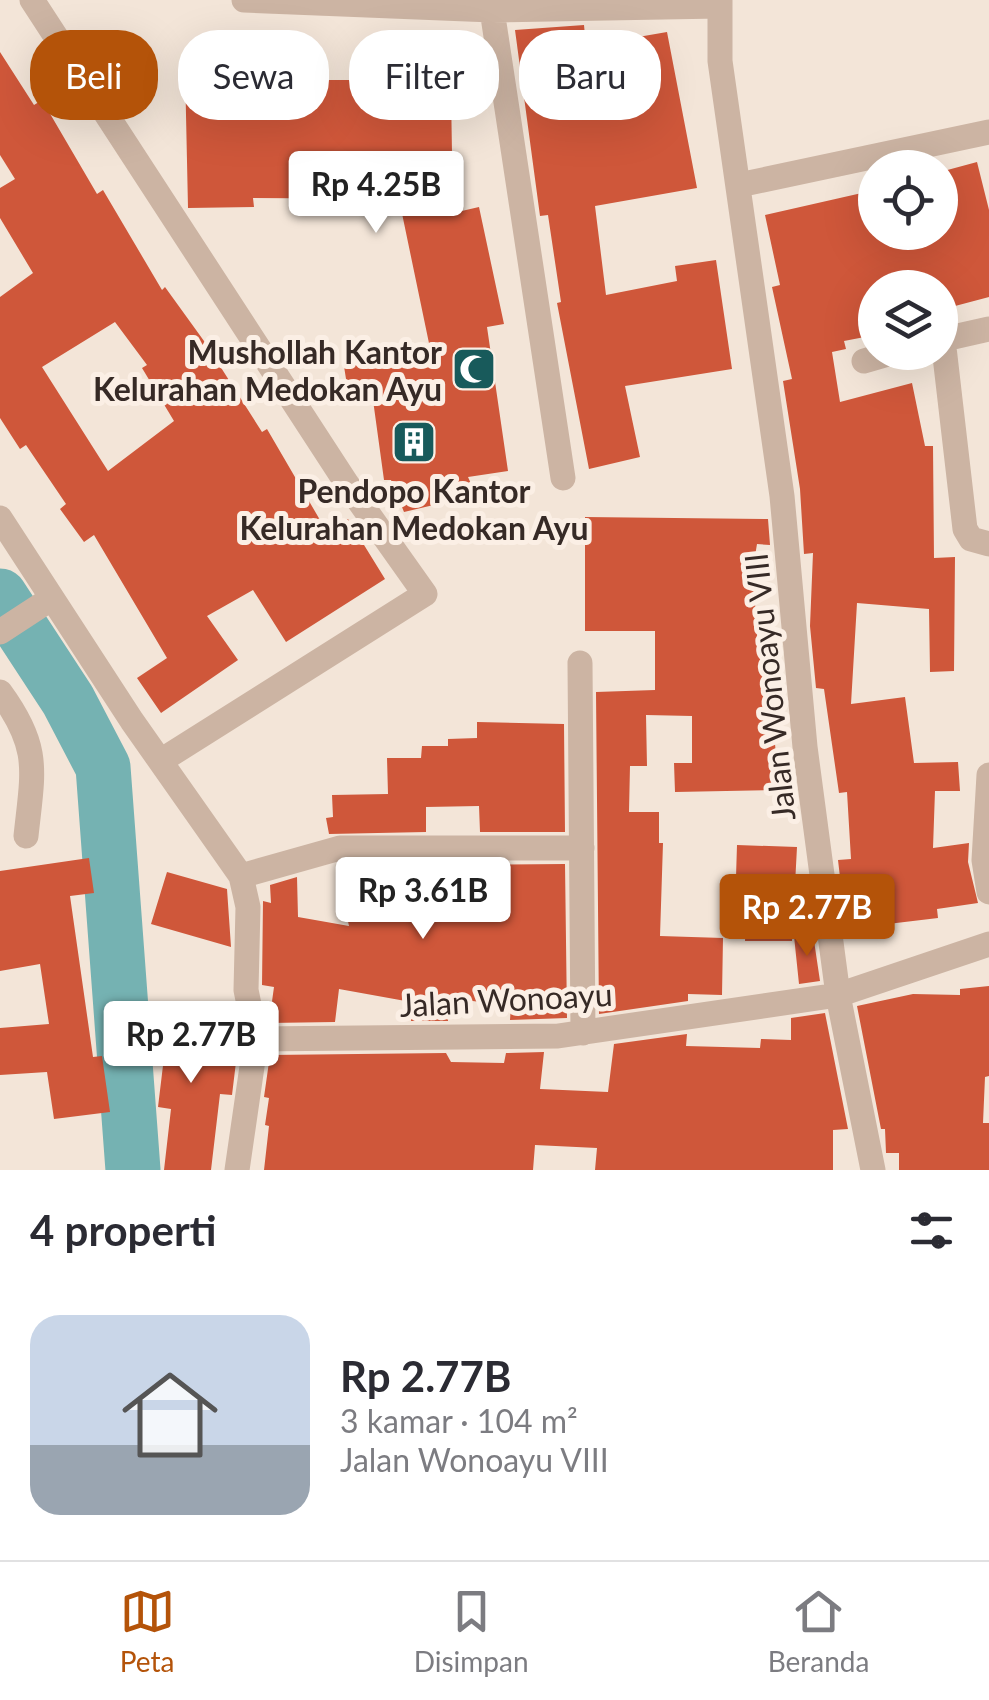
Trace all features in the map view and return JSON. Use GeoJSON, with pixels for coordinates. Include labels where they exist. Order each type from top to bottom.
{"type":"FeatureCollection","features":[{"type":"Feature","properties":{"kind":"street"},"geometry":{"type":"LineString","coordinates":[[244,0],[492,10],[520,5],[720,3]]}},
{"type":"Feature","properties":{"kind":"street","name":"Jalan Wonoayu VIII"},"geometry":{"type":"LineString","coordinates":[[720,3],[720,61],[782,496],[805,747],[838,995],[872,1170]]}},
{"type":"Feature","properties":{"kind":"street"},"geometry":{"type":"LineString","coordinates":[[41,5],[348,484],[426,594],[162,760]]}},
{"type":"Feature","properties":{"kind":"street"},"geometry":{"type":"LineString","coordinates":[[492,10],[563,478]]}},
{"type":"Feature","properties":{"kind":"street"},"geometry":{"type":"LineString","coordinates":[[739,185],[989,132]]}},
{"type":"Feature","properties":{"kind":"street"},"geometry":{"type":"LineString","coordinates":[[958,336],[989,329]]}},
{"type":"Feature","properties":{"kind":"street"},"geometry":{"type":"LineString","coordinates":[[946,370],[965,529],[971,538],[989,544]]}},
{"type":"Feature","properties":{"kind":"street"},"geometry":{"type":"LineString","coordinates":[[0,518],[45,602],[162,760],[241,876],[248,906],[246,990],[256,1039],[237,1170]]}},
{"type":"Feature","properties":{"kind":"street"},"geometry":{"type":"LineString","coordinates":[[0,632],[45,602]]}},
{"type":"Feature","properties":{"kind":"street"},"geometry":{"type":"LineString","coordinates":[[580,663],[583,1032]]}},
{"type":"Feature","properties":{"kind":"street"},"geometry":{"type":"LineString","coordinates":[[4,705],[26,728],[31,750],[26,836]]}},
{"type":"Feature","properties":{"kind":"street"},"geometry":{"type":"LineString","coordinates":[[989,775],[984,860],[989,892]]}},
{"type":"Feature","properties":{"kind":"street"},"geometry":{"type":"LineString","coordinates":[[241,876],[340,848],[582,848]]}},
{"type":"Feature","properties":{"kind":"street","name":"Jalan Wonoayu"},"geometry":{"type":"LineString","coordinates":[[256,1039],[583,1032],[838,995],[989,944]]}},
{"type":"Feature","properties":{"kind":"building"},"geometry":{"type":"Polygon","coordinates":[[[584,25],[584,30],[519,30],[519,60],[515,30],[584,25]]]}},
{"type":"Feature","properties":{"kind":"building"},"geometry":{"type":"Polygon","coordinates":[[[667,32],[697,188],[595,206],[606,295],[677,281],[675,266],[716,260],[732,369],[625,386],[640,457],[589,469],[557,303],[561,302],[548,215],[540,216],[527,120],[661,120],[661,33],[667,32]]]}},
{"type":"Feature","properties":{"kind":"building"},"geometry":{"type":"Polygon","coordinates":[[[0,52],[30,99],[30,120],[54,120],[97,194],[103,190],[162,290],[165,287],[204,341],[262,432],[267,429],[327,532],[348,519],[385,579],[286,642],[253,590],[207,616],[238,660],[161,713],[137,678],[167,658],[94,535],[84,542],[60,509],[66,504],[26,445],[20,449],[0,418],[0,297],[33,273],[0,218],[0,188],[15,179],[0,155],[0,52]],[[115,322],[42,367],[108,471],[174,421],[142,368],[147,365],[115,322]]]}},
{"type":"Feature","properties":{"kind":"building"},"geometry":{"type":"Polygon","coordinates":[[[329,80],[349,80],[349,120],[451,120],[453,213],[479,207],[504,324],[487,327],[508,471],[468,477],[476,495],[404,512],[391,480],[384,480],[373,400],[350,404],[343,360],[430,348],[399,199],[253,198],[254,207],[188,208],[186,120],[329,120],[329,80]]]}},
{"type":"Feature","properties":{"kind":"building"},"geometry":{"type":"Polygon","coordinates":[[[977,162],[989,210],[989,297],[958,305],[958,270],[858,270],[858,338],[844,341],[846,349],[832,352],[840,402],[912,383],[925,446],[933,446],[934,558],[955,557],[954,671],[930,672],[929,609],[857,603],[851,704],[905,697],[914,763],[958,762],[960,791],[935,791],[933,848],[969,843],[968,862],[978,903],[937,909],[938,918],[846,929],[838,860],[851,859],[847,792],[839,793],[824,689],[816,688],[810,626],[813,553],[804,554],[800,489],[783,381],[792,379],[772,287],[780,285],[765,215],[858,194],[858,250],[958,250],[958,167],[977,162]]]}},
{"type":"Feature","properties":{"kind":"building"},"geometry":{"type":"Polygon","coordinates":[[[585,517],[768,519],[770,545],[757,544],[753,568],[757,636],[779,636],[783,687],[770,686],[779,790],[675,792],[674,763],[692,763],[692,716],[646,715],[647,766],[630,766],[629,812],[659,812],[659,843],[663,843],[660,936],[723,938],[722,995],[688,994],[688,1001],[599,1014],[596,692],[655,690],[655,631],[585,631],[585,517]]]}},
{"type":"Feature","properties":{"kind":"building"},"geometry":{"type":"Polygon","coordinates":[[[477,722],[564,724],[565,832],[480,832],[479,806],[426,807],[426,832],[329,834],[326,818],[333,817],[332,795],[388,794],[387,758],[421,758],[422,746],[448,746],[448,739],[477,738],[477,722]]]}},
{"type":"Feature","properties":{"kind":"building"},"geometry":{"type":"Polygon","coordinates":[[[737,845],[797,847],[792,941],[745,941],[748,877],[736,877],[737,845]]]}},
{"type":"Feature","properties":{"kind":"building"},"geometry":{"type":"Polygon","coordinates":[[[89,858],[94,893],[70,896],[93,1057],[102,1056],[110,1112],[54,1119],[47,1072],[0,1075],[0,1028],[49,1024],[40,964],[0,971],[0,871],[89,858]]]}},
{"type":"Feature","properties":{"kind":"building"},"geometry":{"type":"Polygon","coordinates":[[[565,864],[567,1018],[510,1020],[511,1006],[449,998],[448,1021],[411,1021],[411,1002],[339,989],[335,1022],[269,1023],[274,987],[262,985],[263,901],[271,903],[270,885],[297,877],[298,917],[349,926],[336,866],[565,864]]]}},
{"type":"Feature","properties":{"kind":"building"},"geometry":{"type":"Polygon","coordinates":[[[167,872],[227,889],[231,947],[151,924],[167,872]]]}},
{"type":"Feature","properties":{"kind":"building"},"geometry":{"type":"Polygon","coordinates":[[[813,934],[820,981],[799,984],[794,936],[813,934]]]}},
{"type":"Feature","properties":{"kind":"building"},"geometry":{"type":"Polygon","coordinates":[[[989,986],[989,1076],[985,1077],[983,1123],[989,1123],[989,1170],[899,1170],[899,1153],[886,1153],[885,1129],[881,1129],[857,1006],[913,994],[960,995],[960,989],[989,986]]]}},
{"type":"Feature","properties":{"kind":"building"},"geometry":{"type":"Polygon","coordinates":[[[159,1001],[212,1009],[208,1038],[215,1038],[212,1059],[236,1062],[232,1095],[220,1094],[211,1170],[164,1170],[171,1109],[158,1107],[165,1049],[165,1028],[155,1027],[159,1001]]]}},
{"type":"Feature","properties":{"kind":"building"},"geometry":{"type":"Polygon","coordinates":[[[825,1013],[848,1129],[833,1130],[833,1170],[595,1170],[597,1148],[535,1145],[533,1170],[264,1170],[269,1098],[264,1097],[270,1055],[446,1053],[451,1062],[504,1063],[506,1053],[544,1052],[540,1089],[608,1092],[614,1044],[687,1034],[686,1046],[760,1048],[761,1039],[791,1040],[791,1018],[825,1013]]]}},
{"type":"Feature","properties":{"kind":"waterway"},"geometry":{"type":"LineString","coordinates":[[0,596],[68,700],[103,767],[133,1170]]}},
{"type":"Feature","properties":{"kind":"place","name":"Mushollah Kantor Kelurahan Medokan Ayu"},"geometry":{"type":"Point","coordinates":[474,369]}},
{"type":"Feature","properties":{"kind":"place","name":"Pendopo Kantor Kelurahan Medokan Ayu"},"geometry":{"type":"Point","coordinates":[414,442]}}]}
